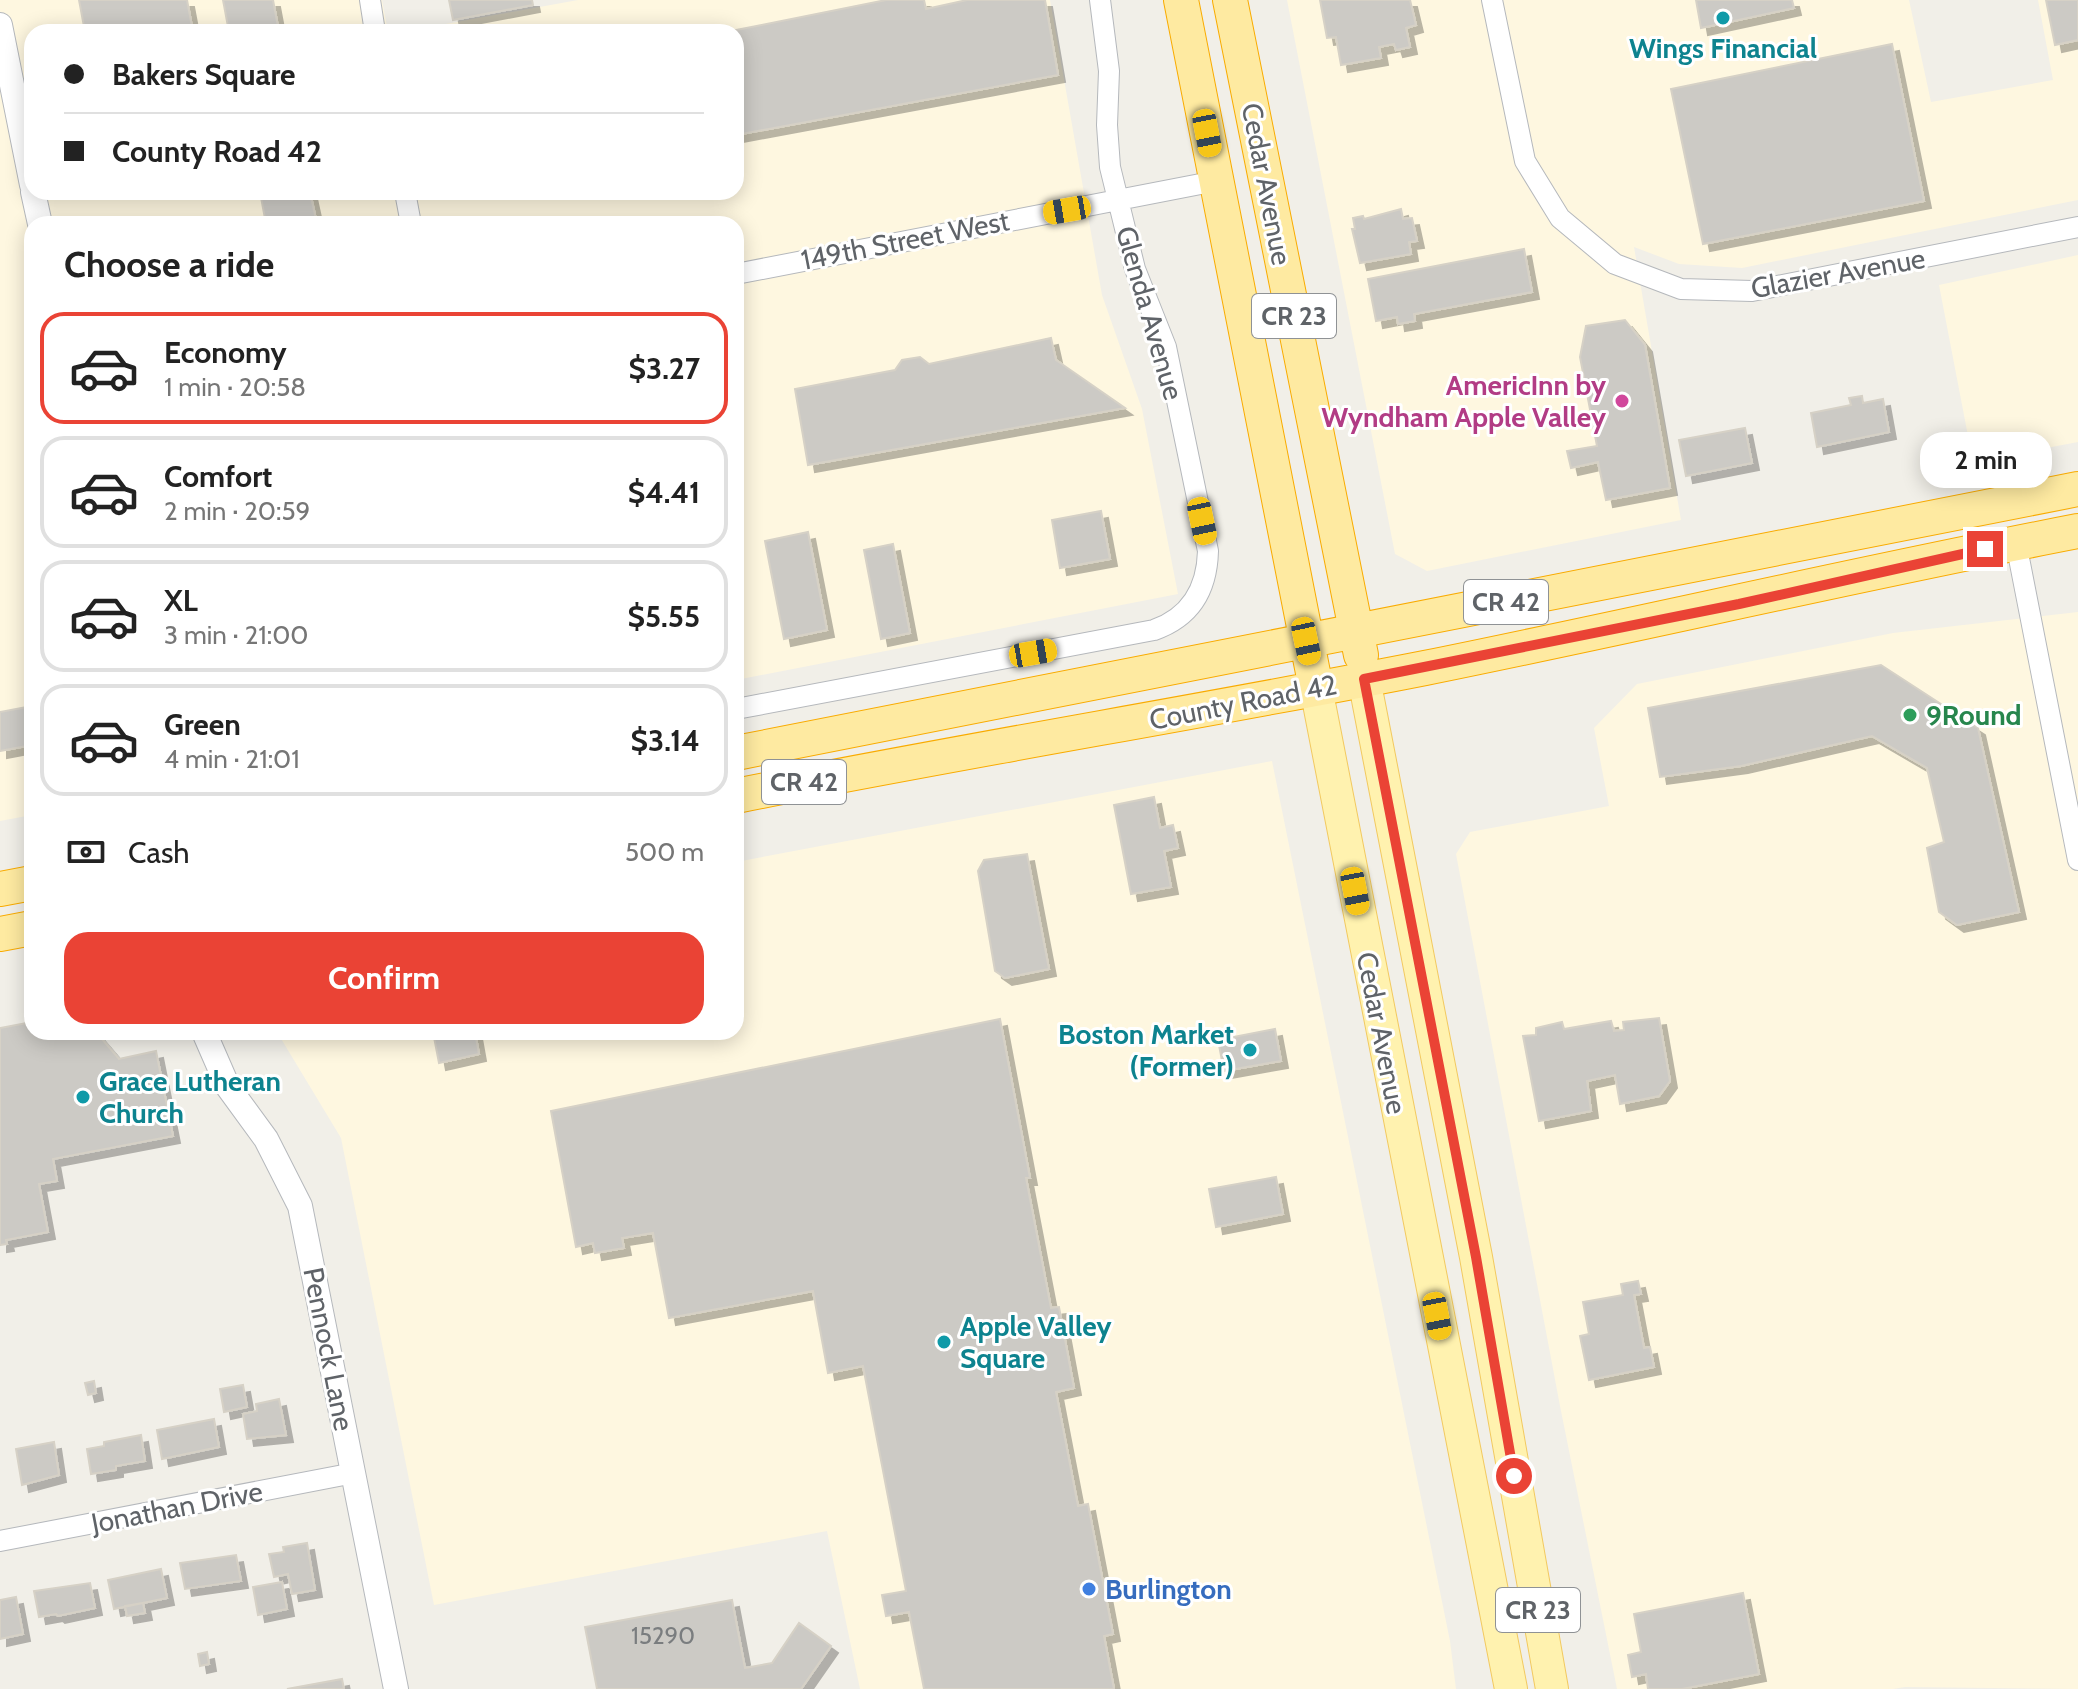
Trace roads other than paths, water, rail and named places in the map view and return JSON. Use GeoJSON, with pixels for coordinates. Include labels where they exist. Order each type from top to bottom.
{"type":"FeatureCollection","features":[{"type":"Feature","properties":{"kind":"highway","name":"Cedar Avenue"},"geometry":{"type":"LineString","coordinates":[[1181,0],[1316,688]]}},
{"type":"Feature","properties":{"kind":"highway","name":"Cedar Avenue"},"geometry":{"type":"LineString","coordinates":[[1230,0],[1364,679]]}},
{"type":"Feature","properties":{"kind":"highway","name":"County Road 42"},"geometry":{"type":"LineString","coordinates":[[744,751],[2078,489]]}},
{"type":"Feature","properties":{"kind":"highway","name":"County Road 42"},"geometry":{"type":"LineString","coordinates":[[744,794],[1364,679],[1739,604],[2078,531]]}},
{"type":"Feature","properties":{"kind":"highway"},"geometry":{"type":"LineString","coordinates":[[0,889],[24,884]]}},
{"type":"Feature","properties":{"kind":"highway"},"geometry":{"type":"LineString","coordinates":[[0,934],[24,930]]}},
{"type":"Feature","properties":{"kind":"main road","name":"Cedar Avenue"},"geometry":{"type":"LineString","coordinates":[[1364,679],[1476,1257],[1552,1689]]}},
{"type":"Feature","properties":{"kind":"main road","name":"Cedar Avenue"},"geometry":{"type":"LineString","coordinates":[[1316,688],[1511,1689]]}},
{"type":"Feature","properties":{"kind":"street"},"geometry":{"type":"LineString","coordinates":[[370,0],[374,24]]}},
{"type":"Feature","properties":{"kind":"street","name":"Glenda Avenue"},"geometry":{"type":"LineString","coordinates":[[744,707],[1154,630],[1170,625],[1184,615],[1205,583],[1208,551],[1166,347],[1135,269],[1110,167],[1107,125],[1109,71],[1100,0]]}},
{"type":"Feature","properties":{"kind":"street","name":"Glazier Avenue"},"geometry":{"type":"LineString","coordinates":[[1492,0],[1525,161],[1560,218],[1615,264],[1681,289],[1752,291],[2078,227]]}},
{"type":"Feature","properties":{"kind":"street"},"geometry":{"type":"LineString","coordinates":[[0,25],[24,145]]}},
{"type":"Feature","properties":{"kind":"street","name":"149th Street West"},"geometry":{"type":"LineString","coordinates":[[744,272],[1216,181]]}},
{"type":"Feature","properties":{"kind":"street"},"geometry":{"type":"LineString","coordinates":[[2016,543],[2078,860]]}},
{"type":"Feature","properties":{"kind":"street","name":"Pennock Lane"},"geometry":{"type":"LineString","coordinates":[[207,1040],[228,1087],[266,1139],[300,1206],[396,1689]]}},
{"type":"Feature","properties":{"kind":"street","name":"Jonathan Drive"},"geometry":{"type":"LineString","coordinates":[[0,1541],[354,1473]]}},
{"type":"Feature","properties":{"kind":"place","name":"Wings Financial"},"geometry":{"type":"Point","coordinates":[1723,18]}},
{"type":"Feature","properties":{"kind":"place","name":"AmericInn by Wyndham Apple Valley"},"geometry":{"type":"Point","coordinates":[1622,401]}},
{"type":"Feature","properties":{"kind":"place","name":"9Round"},"geometry":{"type":"Point","coordinates":[1910,715]}},
{"type":"Feature","properties":{"kind":"place","name":"Boston Market (Former)"},"geometry":{"type":"Point","coordinates":[1250,1050]}},
{"type":"Feature","properties":{"kind":"place","name":"Grace Lutheran Church"},"geometry":{"type":"Point","coordinates":[83,1097]}},
{"type":"Feature","properties":{"kind":"place","name":"Apple Valley Square"},"geometry":{"type":"Point","coordinates":[944,1342]}},
{"type":"Feature","properties":{"kind":"place","name":"Burlington"},"geometry":{"type":"Point","coordinates":[1089,1589]}}]}
